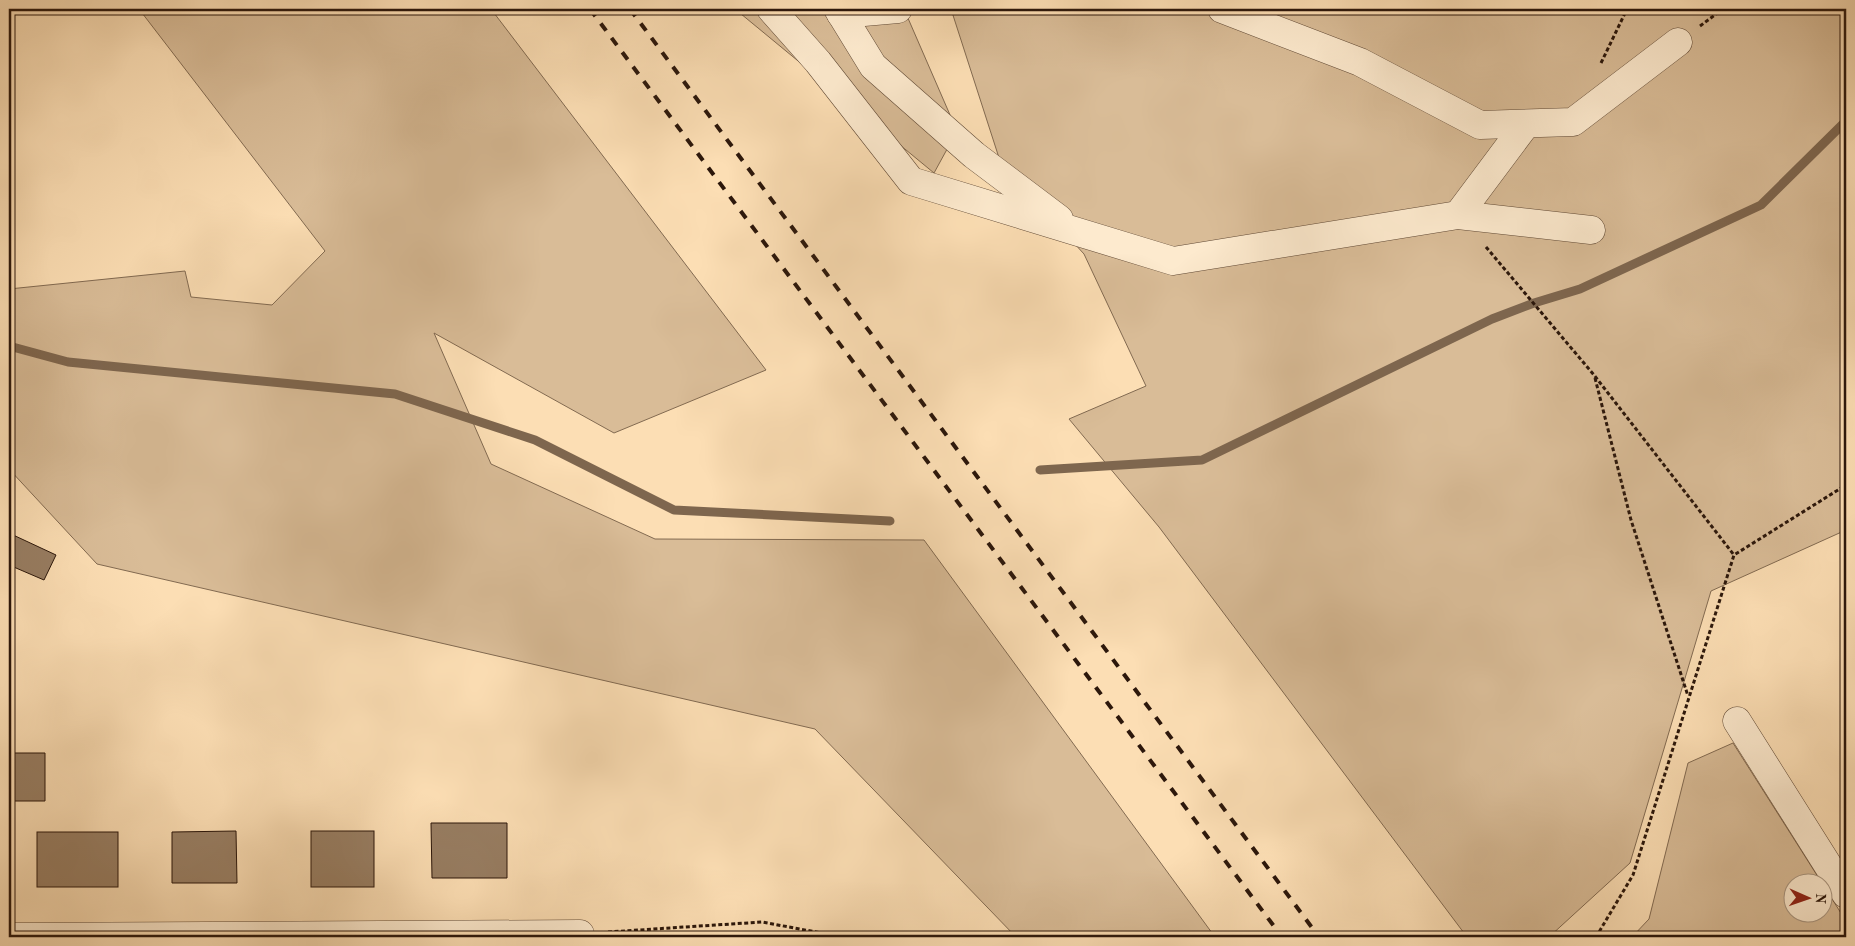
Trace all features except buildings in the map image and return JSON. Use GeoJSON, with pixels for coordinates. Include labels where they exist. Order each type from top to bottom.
{"type":"FeatureCollection","features":[{"type":"Feature","properties":{"kind":"street"},"geometry":{"type":"LineString","coordinates":[[772,9],[818,62],[911,181],[1173,261],[1458,214],[1591,230]]}},
{"type":"Feature","properties":{"kind":"street"},"geometry":{"type":"LineString","coordinates":[[898,9],[840,11],[873,66],[974,156],[1075,231]]}},
{"type":"Feature","properties":{"kind":"street"},"geometry":{"type":"LineString","coordinates":[[1222,9],[1360,62],[1480,125],[1573,122],[1678,42]]}},
{"type":"Feature","properties":{"kind":"street"},"geometry":{"type":"LineString","coordinates":[[1458,214],[1526,124]]}},
{"type":"Feature","properties":{"kind":"street"},"geometry":{"type":"LineString","coordinates":[[1738,721],[1846,894]]}},
{"type":"Feature","properties":{"kind":"street"},"geometry":{"type":"LineString","coordinates":[[9,937],[580,936]]}},
{"type":"Feature","properties":{"kind":"path"},"geometry":{"type":"LineString","coordinates":[[1458,214],[1594,375],[1734,555]]}},
{"type":"Feature","properties":{"kind":"path"},"geometry":{"type":"LineString","coordinates":[[1594,375],[1631,520],[1689,698]]}},
{"type":"Feature","properties":{"kind":"path"},"geometry":{"type":"LineString","coordinates":[[1596,937],[1634,875],[1734,555],[1846,485]]}},
{"type":"Feature","properties":{"kind":"path"},"geometry":{"type":"LineString","coordinates":[[580,936],[762,922],[843,937]]}},
{"type":"Feature","properties":{"kind":"shaded area"},"geometry":{"type":"Polygon","coordinates":[[[139,9],[491,9],[766,370],[614,433],[434,333],[491,464],[655,539],[924,540],[1215,937],[1016,937],[815,729],[97,564],[9,469],[9,289],[185,271],[191,297],[272,305],[325,251],[139,9]]]}},
{"type":"Feature","properties":{"kind":"shaded area"},"geometry":{"type":"Polygon","coordinates":[[[735,9],[904,9],[957,131],[934,173],[735,9]]]}},
{"type":"Feature","properties":{"kind":"shaded area"},"geometry":{"type":"Polygon","coordinates":[[[951,9],[1846,9],[1846,530],[1711,591],[1630,863],[1549,937],[1467,937],[1159,527],[1069,419],[1146,386],[1084,254],[1001,164],[951,9]]]}},
{"type":"Feature","properties":{"kind":"shaded area"},"geometry":{"type":"Polygon","coordinates":[[[1733,743],[1816,874],[1782,874],[1782,924],[1832,924],[1832,899],[1846,921],[1846,937],[1632,937],[1649,919],[1688,763],[1733,743]]]}},
{"type":"Feature","properties":{"kind":"waterway"},"geometry":{"type":"LineString","coordinates":[[1040,470],[1202,460],[1492,319],[1534,303],[1580,289],[1761,205],[1846,121]]}},
{"type":"Feature","properties":{"kind":"waterway"},"geometry":{"type":"LineString","coordinates":[[9,346],[68,362],[395,394],[535,440],[674,510],[890,521]]}},
{"type":"Feature","properties":{"kind":"railway"},"geometry":{"type":"LineString","coordinates":[[590,9],[1282,937]]}},
{"type":"Feature","properties":{"kind":"railway"},"geometry":{"type":"LineString","coordinates":[[630,9],[1319,937]]}}]}
